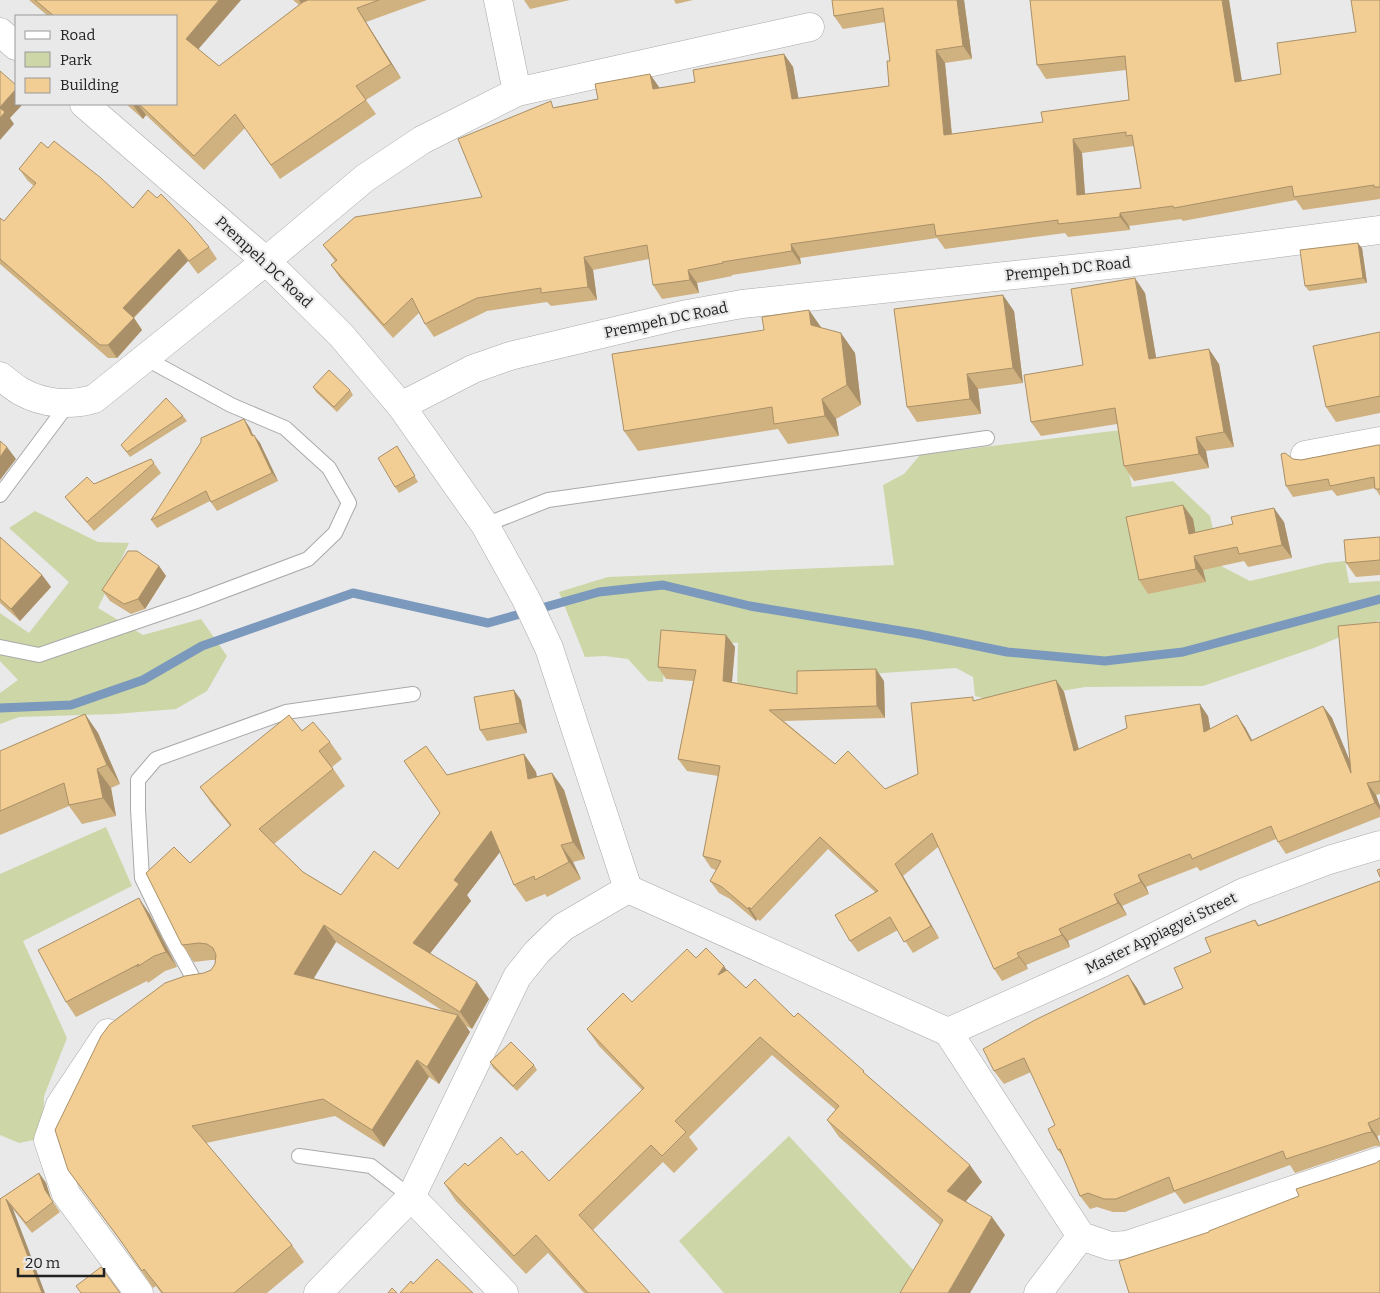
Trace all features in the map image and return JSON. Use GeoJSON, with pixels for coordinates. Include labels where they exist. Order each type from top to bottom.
{"type":"FeatureCollection","features":[{"type":"Feature","properties":{"kind":"street"},"geometry":{"type":"LineString","coordinates":[[498,0],[517,92]]}},
{"type":"Feature","properties":{"kind":"street"},"geometry":{"type":"LineString","coordinates":[[0,376],[21,392],[42,401],[68,404],[94,399],[266,261],[364,178],[422,140],[517,92],[810,27]]}},
{"type":"Feature","properties":{"kind":"street"},"geometry":{"type":"LineString","coordinates":[[0,32],[15,45]]}},
{"type":"Feature","properties":{"kind":"street","name":"Prempeh DC Road"},"geometry":{"type":"LineString","coordinates":[[85,105],[266,261],[341,335],[401,406],[473,369],[510,356],[708,310],[752,303],[1127,263],[1380,230]]}},
{"type":"Feature","properties":{"kind":"street"},"geometry":{"type":"LineString","coordinates":[[401,406],[484,525],[526,599],[549,648],[628,889],[948,1032],[1081,1236],[1110,1246],[1127,1245],[1380,1161]]}},
{"type":"Feature","properties":{"kind":"street"},"geometry":{"type":"LineString","coordinates":[[1306,455],[1380,441]]}},
{"type":"Feature","properties":{"kind":"street","name":"Master Appiagyei Street"},"geometry":{"type":"LineString","coordinates":[[948,1032],[1100,964],[1244,892],[1329,860],[1380,845]]}},
{"type":"Feature","properties":{"kind":"street"},"geometry":{"type":"LineString","coordinates":[[318,1293],[411,1197],[517,977],[537,952],[563,927],[628,889]]}},
{"type":"Feature","properties":{"kind":"street"},"geometry":{"type":"LineString","coordinates":[[125,1019],[110,1030],[60,1105],[48,1140],[66,1194],[139,1293]]}},
{"type":"Feature","properties":{"kind":"street"},"geometry":{"type":"LineString","coordinates":[[411,1197],[504,1293]]}},
{"type":"Feature","properties":{"kind":"street"},"geometry":{"type":"LineString","coordinates":[[1038,1293],[1081,1236]]}},
{"type":"Feature","properties":{"kind":"lane"},"geometry":{"type":"LineString","coordinates":[[0,648],[39,655],[194,602],[308,558],[335,533],[349,503],[329,468],[293,434],[285,428],[231,405],[145,358]]}},
{"type":"Feature","properties":{"kind":"lane"},"geometry":{"type":"LineString","coordinates":[[0,495],[68,404]]}},
{"type":"Feature","properties":{"kind":"lane"},"geometry":{"type":"LineString","coordinates":[[484,525],[548,500],[986,438]]}},
{"type":"Feature","properties":{"kind":"lane"},"geometry":{"type":"LineString","coordinates":[[192,980],[142,878],[138,780],[156,759],[286,712],[413,694]]}},
{"type":"Feature","properties":{"kind":"lane"},"geometry":{"type":"LineString","coordinates":[[299,1156],[371,1166],[411,1197]]}},
{"type":"Feature","properties":{"kind":"green space"},"geometry":{"type":"Polygon","coordinates":[[[1121,430],[1132,487],[1173,481],[1210,516],[1221,566],[1250,581],[1326,563],[1345,561],[1349,583],[1380,581],[1380,620],[1314,648],[1203,686],[1085,687],[999,702],[975,696],[973,677],[956,668],[854,675],[797,699],[737,688],[738,643],[666,639],[663,682],[648,681],[628,659],[605,656],[585,657],[559,592],[608,577],[894,565],[883,485],[904,474],[920,455],[1121,430]]]}},
{"type":"Feature","properties":{"kind":"green space"},"geometry":{"type":"Polygon","coordinates":[[[35,511],[98,542],[129,543],[98,608],[143,635],[201,619],[227,656],[207,691],[176,709],[115,714],[19,717],[0,724],[0,693],[18,680],[0,661],[0,613],[29,633],[69,582],[9,528],[35,511]]]}},
{"type":"Feature","properties":{"kind":"green space"},"geometry":{"type":"Polygon","coordinates":[[[106,827],[132,886],[23,941],[67,1038],[44,1096],[43,1138],[19,1143],[0,1135],[0,874],[106,827]]]}},
{"type":"Feature","properties":{"kind":"green space"},"geometry":{"type":"Polygon","coordinates":[[[789,1136],[915,1272],[900,1293],[724,1293],[679,1241],[789,1136]]]}},
{"type":"Feature","properties":{"kind":"building"},"geometry":{"type":"Polygon","coordinates":[[[35,0],[219,0],[186,39],[219,66],[303,2],[308,0],[379,0],[357,8],[391,64],[356,86],[366,100],[271,165],[235,114],[194,156],[140,105],[178,105],[178,15],[53,15],[35,0]]]}},
{"type":"Feature","properties":{"kind":"building"},"geometry":{"type":"Polygon","coordinates":[[[832,0],[957,0],[963,46],[936,50],[944,135],[1043,122],[1041,112],[1129,100],[1125,56],[1037,65],[1030,0],[1222,0],[1235,82],[1281,74],[1277,43],[1356,32],[1351,0],[1380,0],[1380,187],[1374,187],[1374,185],[1294,197],[1292,186],[1174,208],[1173,206],[1120,213],[1120,217],[1058,224],[1058,220],[936,236],[934,224],[791,244],[792,251],[722,262],[688,270],[690,280],[653,285],[647,245],[584,257],[588,287],[541,293],[541,288],[477,298],[425,324],[412,298],[384,325],[331,265],[337,260],[323,245],[355,217],[482,197],[458,139],[551,101],[553,108],[598,99],[595,84],[650,74],[653,89],[695,82],[693,70],[784,54],[792,99],[889,86],[887,61],[890,61],[883,8],[834,16],[832,0]],[[1126,132],[1073,139],[1077,195],[1141,188],[1132,135],[1126,136],[1126,132]]]}},
{"type":"Feature","properties":{"kind":"building"},"geometry":{"type":"Polygon","coordinates":[[[0,71],[15,84],[15,90],[0,107],[0,71]]]}},
{"type":"Feature","properties":{"kind":"building"},"geometry":{"type":"Polygon","coordinates":[[[0,108],[5,112],[0,118],[0,108]]]}},
{"type":"Feature","properties":{"kind":"building"},"geometry":{"type":"Polygon","coordinates":[[[54,141],[101,178],[133,208],[148,190],[157,198],[161,194],[209,247],[189,261],[179,249],[123,308],[134,318],[108,345],[100,345],[0,259],[0,218],[4,221],[36,183],[19,169],[41,142],[48,148],[54,141]]]}},
{"type":"Feature","properties":{"kind":"building"},"geometry":{"type":"Polygon","coordinates":[[[1358,243],[1363,278],[1305,286],[1300,250],[1358,243]]]}},
{"type":"Feature","properties":{"kind":"building"},"geometry":{"type":"Polygon","coordinates":[[[1135,278],[1149,359],[1209,349],[1224,432],[1196,437],[1199,454],[1124,466],[1115,408],[1031,422],[1024,375],[1083,365],[1071,289],[1135,278]]]}},
{"type":"Feature","properties":{"kind":"building"},"geometry":{"type":"Polygon","coordinates":[[[1003,295],[1013,368],[967,374],[970,399],[907,407],[894,309],[1003,295]]]}},
{"type":"Feature","properties":{"kind":"building"},"geometry":{"type":"Polygon","coordinates":[[[809,310],[811,325],[841,333],[847,385],[822,399],[825,416],[774,424],[772,407],[624,431],[612,354],[764,330],[762,317],[809,310]]]}},
{"type":"Feature","properties":{"kind":"building"},"geometry":{"type":"Polygon","coordinates":[[[1380,332],[1380,396],[1326,407],[1313,346],[1380,332]]]}},
{"type":"Feature","properties":{"kind":"building"},"geometry":{"type":"Polygon","coordinates":[[[329,370],[350,390],[334,407],[313,387],[329,370]]]}},
{"type":"Feature","properties":{"kind":"building"},"geometry":{"type":"Polygon","coordinates":[[[166,398],[183,416],[127,452],[121,445],[166,398]]]}},
{"type":"Feature","properties":{"kind":"building"},"geometry":{"type":"Polygon","coordinates":[[[244,419],[252,436],[254,435],[272,473],[211,502],[206,491],[151,520],[201,442],[201,438],[244,419]]]}},
{"type":"Feature","properties":{"kind":"building"},"geometry":{"type":"Polygon","coordinates":[[[0,441],[7,447],[0,457],[0,441]]]}},
{"type":"Feature","properties":{"kind":"building"},"geometry":{"type":"Polygon","coordinates":[[[1380,445],[1380,489],[1375,489],[1374,477],[1330,486],[1328,479],[1286,486],[1281,454],[1285,453],[1293,459],[1301,460],[1380,445]]]}},
{"type":"Feature","properties":{"kind":"building"},"geometry":{"type":"Polygon","coordinates":[[[397,446],[415,476],[395,487],[378,458],[397,446]]]}},
{"type":"Feature","properties":{"kind":"building"},"geometry":{"type":"Polygon","coordinates":[[[151,459],[154,463],[87,522],[65,497],[87,477],[94,484],[151,459]]]}},
{"type":"Feature","properties":{"kind":"building"},"geometry":{"type":"Polygon","coordinates":[[[1183,505],[1189,534],[1233,524],[1231,517],[1274,508],[1282,545],[1239,554],[1237,547],[1194,556],[1196,569],[1139,580],[1126,517],[1183,505]]]}},
{"type":"Feature","properties":{"kind":"building"},"geometry":{"type":"Polygon","coordinates":[[[0,537],[42,575],[11,609],[0,599],[0,537]]]}},
{"type":"Feature","properties":{"kind":"building"},"geometry":{"type":"Polygon","coordinates":[[[1380,537],[1380,560],[1346,563],[1344,540],[1380,537]]]}},
{"type":"Feature","properties":{"kind":"building"},"geometry":{"type":"Polygon","coordinates":[[[128,551],[137,551],[159,566],[138,599],[124,604],[102,590],[128,551]]]}},
{"type":"Feature","properties":{"kind":"building"},"geometry":{"type":"Polygon","coordinates":[[[1380,622],[1380,781],[1367,783],[1375,803],[1278,842],[1271,826],[1192,859],[1190,854],[1138,875],[1141,882],[1114,894],[1118,903],[1059,929],[1062,935],[1017,953],[1019,957],[994,969],[932,833],[895,864],[931,926],[904,942],[890,917],[850,941],[835,915],[878,891],[820,837],[751,909],[749,907],[748,909],[722,887],[710,881],[721,861],[703,856],[720,766],[678,759],[696,670],[658,667],[661,630],[726,635],[723,681],[797,694],[797,671],[876,669],[877,706],[769,710],[835,764],[848,751],[885,789],[918,774],[911,703],[973,697],[973,701],[1056,680],[1074,751],[1127,728],[1125,716],[1200,704],[1204,732],[1237,715],[1251,741],[1323,706],[1351,773],[1338,626],[1380,622]]]}},
{"type":"Feature","properties":{"kind":"building"},"geometry":{"type":"Polygon","coordinates":[[[514,690],[520,723],[480,730],[474,697],[514,690]]]}},
{"type":"Feature","properties":{"kind":"building"},"geometry":{"type":"Polygon","coordinates":[[[85,714],[107,765],[97,769],[103,798],[69,805],[64,783],[0,811],[0,751],[85,714]]]}},
{"type":"Feature","properties":{"kind":"building"},"geometry":{"type":"Polygon","coordinates":[[[289,715],[302,731],[313,722],[330,742],[319,751],[333,769],[259,829],[303,872],[341,895],[374,851],[398,869],[440,813],[404,761],[426,746],[447,775],[524,754],[528,779],[552,773],[573,842],[561,845],[569,862],[535,880],[534,876],[514,885],[491,831],[454,880],[459,884],[413,943],[477,982],[460,1012],[324,925],[294,974],[458,1015],[427,1067],[417,1060],[372,1130],[323,1099],[192,1126],[292,1245],[234,1293],[163,1293],[144,1269],[142,1271],[68,1170],[55,1130],[101,1036],[110,1024],[165,983],[185,976],[204,973],[211,970],[215,964],[216,955],[213,948],[207,944],[182,945],[146,873],[174,847],[190,863],[231,825],[200,787],[289,715]]]}},
{"type":"Feature","properties":{"kind":"building"},"geometry":{"type":"Polygon","coordinates":[[[1380,881],[1380,1118],[1368,1123],[1372,1132],[1286,1159],[1283,1151],[1174,1191],[1169,1177],[1116,1199],[1104,1199],[1088,1193],[1080,1196],[1060,1149],[1058,1150],[1048,1129],[1055,1125],[1024,1058],[994,1071],[983,1049],[1035,1020],[1128,975],[1144,1005],[1183,988],[1174,968],[1211,952],[1205,938],[1255,920],[1258,926],[1380,881]]]}},
{"type":"Feature","properties":{"kind":"building"},"geometry":{"type":"Polygon","coordinates":[[[139,898],[166,952],[154,956],[137,967],[139,964],[66,1002],[38,950],[139,898]]]}},
{"type":"Feature","properties":{"kind":"building"},"geometry":{"type":"Polygon","coordinates":[[[706,948],[724,966],[718,975],[727,970],[746,988],[755,979],[794,1017],[798,1013],[970,1165],[947,1191],[992,1217],[948,1293],[900,1293],[943,1220],[827,1120],[839,1106],[760,1037],[675,1121],[686,1132],[662,1156],[651,1145],[579,1215],[650,1293],[588,1293],[536,1235],[514,1256],[444,1183],[465,1163],[468,1166],[501,1137],[517,1155],[522,1151],[549,1181],[644,1088],[587,1029],[623,993],[632,1002],[687,949],[696,958],[706,948]]]}},
{"type":"Feature","properties":{"kind":"building"},"geometry":{"type":"Polygon","coordinates":[[[511,1042],[534,1065],[513,1086],[490,1062],[511,1042]]]}},
{"type":"Feature","properties":{"kind":"building"},"geometry":{"type":"Polygon","coordinates":[[[1380,1160],[1380,1293],[1129,1293],[1119,1261],[1209,1232],[1299,1196],[1296,1189],[1376,1163],[1380,1160]]]}},
{"type":"Feature","properties":{"kind":"building"},"geometry":{"type":"Polygon","coordinates":[[[39,1173],[45,1190],[53,1202],[26,1223],[6,1199],[42,1293],[0,1293],[0,1199],[39,1173]]]}},
{"type":"Feature","properties":{"kind":"building"},"geometry":{"type":"Polygon","coordinates":[[[437,1259],[473,1293],[400,1293],[411,1281],[413,1284],[437,1259]]]}},
{"type":"Feature","properties":{"kind":"building"},"geometry":{"type":"Polygon","coordinates":[[[101,1267],[120,1293],[81,1293],[76,1286],[101,1267]]]}},
{"type":"Feature","properties":{"kind":"building"},"geometry":{"type":"Polygon","coordinates":[[[392,1288],[397,1293],[388,1293],[392,1288]]]}},
{"type":"Feature","properties":{"kind":"waterway"},"geometry":{"type":"LineString","coordinates":[[0,708],[71,705],[143,680],[202,646],[353,593],[488,623],[599,592],[663,585],[750,606],[919,634],[1007,652],[1105,661],[1183,652],[1380,599]]}}]}
